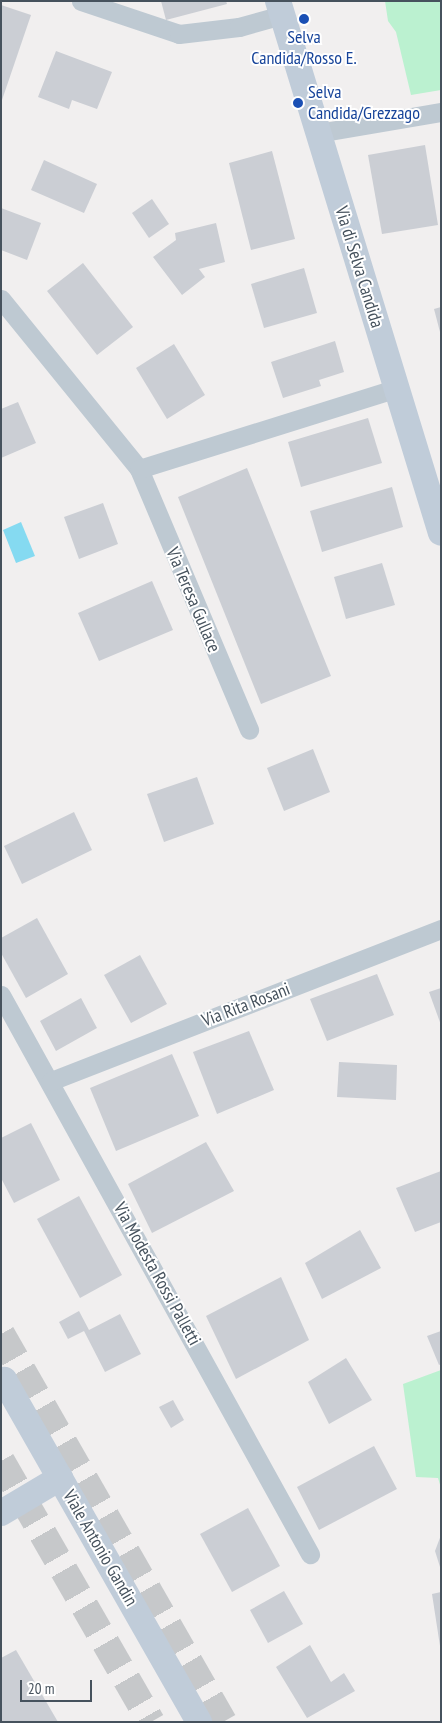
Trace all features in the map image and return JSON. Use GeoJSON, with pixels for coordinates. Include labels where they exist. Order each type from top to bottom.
{"type":"FeatureCollection","features":[{"type":"Feature","properties":{"kind":"street"},"geometry":{"type":"LineString","coordinates":[[81,1],[179,34],[230,29],[280,8]]}},
{"type":"Feature","properties":{"kind":"street","name":"Via di Selva Candida"},"geometry":{"type":"LineString","coordinates":[[280,8],[439,523]]}},
{"type":"Feature","properties":{"kind":"street"},"geometry":{"type":"LineString","coordinates":[[318,133],[441,112]]}},
{"type":"Feature","properties":{"kind":"street","name":"Via Teresa Gullace"},"geometry":{"type":"LineString","coordinates":[[1,299],[139,469],[249,730]]}},
{"type":"Feature","properties":{"kind":"street"},"geometry":{"type":"LineString","coordinates":[[139,469],[397,388]]}},
{"type":"Feature","properties":{"kind":"street","name":"Via Rita Rosani"},"geometry":{"type":"LineString","coordinates":[[51,1081],[441,929]]}},
{"type":"Feature","properties":{"kind":"street","name":"Via Modesta Rossi Palletti"},"geometry":{"type":"LineString","coordinates":[[1,994],[51,1081],[310,1554]]}},
{"type":"Feature","properties":{"kind":"street","name":"Viale Antonio Gandin"},"geometry":{"type":"LineString","coordinates":[[2,1379],[199,1722]]}},
{"type":"Feature","properties":{"kind":"street"},"geometry":{"type":"LineString","coordinates":[[1,1513],[60,1478]]}},
{"type":"Feature","properties":{"kind":"green space"},"geometry":{"type":"Polygon","coordinates":[[[385,1],[441,1],[441,90],[411,95],[396,32],[388,21],[385,1]]]}},
{"type":"Feature","properties":{"kind":"green space"},"geometry":{"type":"Polygon","coordinates":[[[441,1370],[441,1488],[438,1478],[416,1477],[403,1384],[441,1370]]]}},
{"type":"Feature","properties":{"kind":"water"},"geometry":{"type":"Polygon","coordinates":[[[21,522],[35,556],[16,563],[3,530],[21,522]]]}},
{"type":"Feature","properties":{"kind":"building"},"geometry":{"type":"Polygon","coordinates":[[[161,1],[226,1],[227,4],[166,20],[161,1]]]}},
{"type":"Feature","properties":{"kind":"building"},"geometry":{"type":"Polygon","coordinates":[[[1,5],[31,15],[2,100],[1,100],[1,5]]]}},
{"type":"Feature","properties":{"kind":"building"},"geometry":{"type":"Polygon","coordinates":[[[56,51],[112,72],[97,109],[72,100],[69,109],[38,97],[56,51]]]}},
{"type":"Feature","properties":{"kind":"building"},"geometry":{"type":"Polygon","coordinates":[[[425,145],[438,225],[382,234],[368,155],[425,145]]]}},
{"type":"Feature","properties":{"kind":"building"},"geometry":{"type":"Polygon","coordinates":[[[272,151],[295,239],[251,250],[229,163],[272,151]]]}},
{"type":"Feature","properties":{"kind":"building"},"geometry":{"type":"Polygon","coordinates":[[[44,160],[97,184],[84,213],[31,190],[44,160]]]}},
{"type":"Feature","properties":{"kind":"building"},"geometry":{"type":"Polygon","coordinates":[[[152,199],[169,224],[149,238],[132,213],[152,199]]]}},
{"type":"Feature","properties":{"kind":"building"},"geometry":{"type":"Polygon","coordinates":[[[1,208],[41,223],[27,260],[1,250],[1,208]]]}},
{"type":"Feature","properties":{"kind":"building"},"geometry":{"type":"Polygon","coordinates":[[[216,223],[225,262],[199,269],[205,277],[182,295],[153,257],[176,240],[175,233],[216,223]]]}},
{"type":"Feature","properties":{"kind":"building"},"geometry":{"type":"Polygon","coordinates":[[[83,263],[133,327],[97,355],[47,291],[83,263]]]}},
{"type":"Feature","properties":{"kind":"building"},"geometry":{"type":"Polygon","coordinates":[[[304,268],[317,313],[264,328],[251,284],[304,268]]]}},
{"type":"Feature","properties":{"kind":"building"},"geometry":{"type":"Polygon","coordinates":[[[441,307],[441,332],[440,332],[434,309],[441,307]]]}},
{"type":"Feature","properties":{"kind":"building"},"geometry":{"type":"Polygon","coordinates":[[[335,341],[344,372],[319,380],[321,386],[283,398],[271,362],[335,341]]]}},
{"type":"Feature","properties":{"kind":"building"},"geometry":{"type":"Polygon","coordinates":[[[174,344],[205,395],[167,419],[136,368],[174,344]]]}},
{"type":"Feature","properties":{"kind":"building"},"geometry":{"type":"Polygon","coordinates":[[[18,402],[36,443],[1,458],[1,409],[18,402]]]}},
{"type":"Feature","properties":{"kind":"building"},"geometry":{"type":"Polygon","coordinates":[[[368,418],[382,463],[301,487],[288,442],[368,418]]]}},
{"type":"Feature","properties":{"kind":"building"},"geometry":{"type":"Polygon","coordinates":[[[247,468],[331,676],[261,704],[178,497],[247,468]]]}},
{"type":"Feature","properties":{"kind":"building"},"geometry":{"type":"Polygon","coordinates":[[[392,487],[403,527],[322,552],[310,511],[392,487]]]}},
{"type":"Feature","properties":{"kind":"building"},"geometry":{"type":"Polygon","coordinates":[[[103,503],[118,544],[79,559],[64,517],[103,503]]]}},
{"type":"Feature","properties":{"kind":"building"},"geometry":{"type":"Polygon","coordinates":[[[382,563],[395,605],[346,619],[334,577],[382,563]]]}},
{"type":"Feature","properties":{"kind":"building"},"geometry":{"type":"Polygon","coordinates":[[[152,581],[173,630],[99,661],[78,613],[152,581]]]}},
{"type":"Feature","properties":{"kind":"building"},"geometry":{"type":"Polygon","coordinates":[[[313,749],[330,792],[284,811],[267,768],[313,749]]]}},
{"type":"Feature","properties":{"kind":"building"},"geometry":{"type":"Polygon","coordinates":[[[197,777],[214,824],[164,842],[147,794],[197,777]]]}},
{"type":"Feature","properties":{"kind":"building"},"geometry":{"type":"Polygon","coordinates":[[[74,812],[92,850],[22,884],[4,846],[74,812]]]}},
{"type":"Feature","properties":{"kind":"building"},"geometry":{"type":"Polygon","coordinates":[[[37,918],[68,974],[26,998],[1,953],[1,938],[37,918]]]}},
{"type":"Feature","properties":{"kind":"building"},"geometry":{"type":"Polygon","coordinates":[[[140,955],[167,1004],[131,1023],[104,975],[140,955]]]}},
{"type":"Feature","properties":{"kind":"building"},"geometry":{"type":"Polygon","coordinates":[[[377,974],[394,1015],[327,1041],[310,999],[377,974]]]}},
{"type":"Feature","properties":{"kind":"building"},"geometry":{"type":"Polygon","coordinates":[[[441,988],[441,1025],[429,992],[441,988]]]}},
{"type":"Feature","properties":{"kind":"building"},"geometry":{"type":"Polygon","coordinates":[[[81,998],[97,1028],[56,1051],[40,1021],[81,998]]]}},
{"type":"Feature","properties":{"kind":"building"},"geometry":{"type":"Polygon","coordinates":[[[249,1031],[274,1090],[217,1114],[193,1052],[249,1031]]]}},
{"type":"Feature","properties":{"kind":"building"},"geometry":{"type":"Polygon","coordinates":[[[172,1054],[199,1116],[116,1151],[90,1088],[172,1054]]]}},
{"type":"Feature","properties":{"kind":"building"},"geometry":{"type":"Polygon","coordinates":[[[339,1062],[397,1065],[396,1100],[337,1097],[339,1062]]]}},
{"type":"Feature","properties":{"kind":"building"},"geometry":{"type":"Polygon","coordinates":[[[31,1123],[60,1180],[14,1203],[1,1178],[1,1138],[31,1123]]]}},
{"type":"Feature","properties":{"kind":"building"},"geometry":{"type":"Polygon","coordinates":[[[206,1142],[234,1191],[152,1233],[128,1184],[206,1142]]]}},
{"type":"Feature","properties":{"kind":"building"},"geometry":{"type":"Polygon","coordinates":[[[441,1171],[441,1222],[415,1232],[396,1188],[441,1171]]]}},
{"type":"Feature","properties":{"kind":"building"},"geometry":{"type":"Polygon","coordinates":[[[79,1196],[122,1275],[80,1298],[37,1219],[79,1196]]]}},
{"type":"Feature","properties":{"kind":"building"},"geometry":{"type":"Polygon","coordinates":[[[360,1230],[381,1268],[322,1299],[305,1263],[360,1230]]]}},
{"type":"Feature","properties":{"kind":"building"},"geometry":{"type":"Polygon","coordinates":[[[281,1277],[309,1340],[236,1379],[206,1316],[281,1277]]]}},
{"type":"Feature","properties":{"kind":"building"},"geometry":{"type":"Polygon","coordinates":[[[79,1311],[89,1330],[120,1314],[141,1354],[105,1372],[84,1331],[68,1339],[59,1322],[79,1311]]]}},
{"type":"Feature","properties":{"kind":"building"},"geometry":{"type":"Polygon","coordinates":[[[441,1331],[441,1364],[439,1365],[427,1336],[441,1331]]]}},
{"type":"Feature","properties":{"kind":"building"},"geometry":{"type":"Polygon","coordinates":[[[346,1358],[372,1400],[329,1424],[308,1382],[346,1358]]]}},
{"type":"Feature","properties":{"kind":"building"},"geometry":{"type":"Polygon","coordinates":[[[173,1400],[184,1420],[171,1428],[159,1407],[173,1400]]]}},
{"type":"Feature","properties":{"kind":"building"},"geometry":{"type":"Polygon","coordinates":[[[374,1446],[397,1489],[319,1530],[297,1487],[374,1446]]]}},
{"type":"Feature","properties":{"kind":"building"},"geometry":{"type":"Polygon","coordinates":[[[248,1508],[280,1566],[232,1592],[200,1534],[248,1508]]]}},
{"type":"Feature","properties":{"kind":"building"},"geometry":{"type":"Polygon","coordinates":[[[441,1535],[441,1567],[440,1567],[435,1551],[441,1535]]]}},
{"type":"Feature","properties":{"kind":"building"},"geometry":{"type":"Polygon","coordinates":[[[284,1591],[303,1624],[268,1643],[250,1610],[284,1591]]]}},
{"type":"Feature","properties":{"kind":"building"},"geometry":{"type":"Polygon","coordinates":[[[441,1592],[441,1646],[440,1646],[432,1594],[441,1592]]]}},
{"type":"Feature","properties":{"kind":"building"},"geometry":{"type":"Polygon","coordinates":[[[310,1645],[331,1682],[344,1673],[355,1691],[307,1718],[276,1667],[310,1645]]]}},
{"type":"Feature","properties":{"kind":"building"},"geometry":{"type":"Polygon","coordinates":[[[16,1650],[58,1722],[1,1722],[1,1658],[16,1650]]]}},
{"type":"Feature","properties":{"kind":"tunnel"},"geometry":{"type":"LineString","coordinates":[[1,1334],[223,1722]]}},
{"type":"Feature","properties":{"kind":"tunnel"},"geometry":{"type":"LineString","coordinates":[[1,1461],[151,1722]]}},
{"type":"Feature","properties":{"kind":"place","name":"Selva Candida/Rosso E."},"geometry":{"type":"Point","coordinates":[304,19]}},
{"type":"Feature","properties":{"kind":"place","name":"Selva Candida/Grezzago"},"geometry":{"type":"Point","coordinates":[298,103]}}]}
